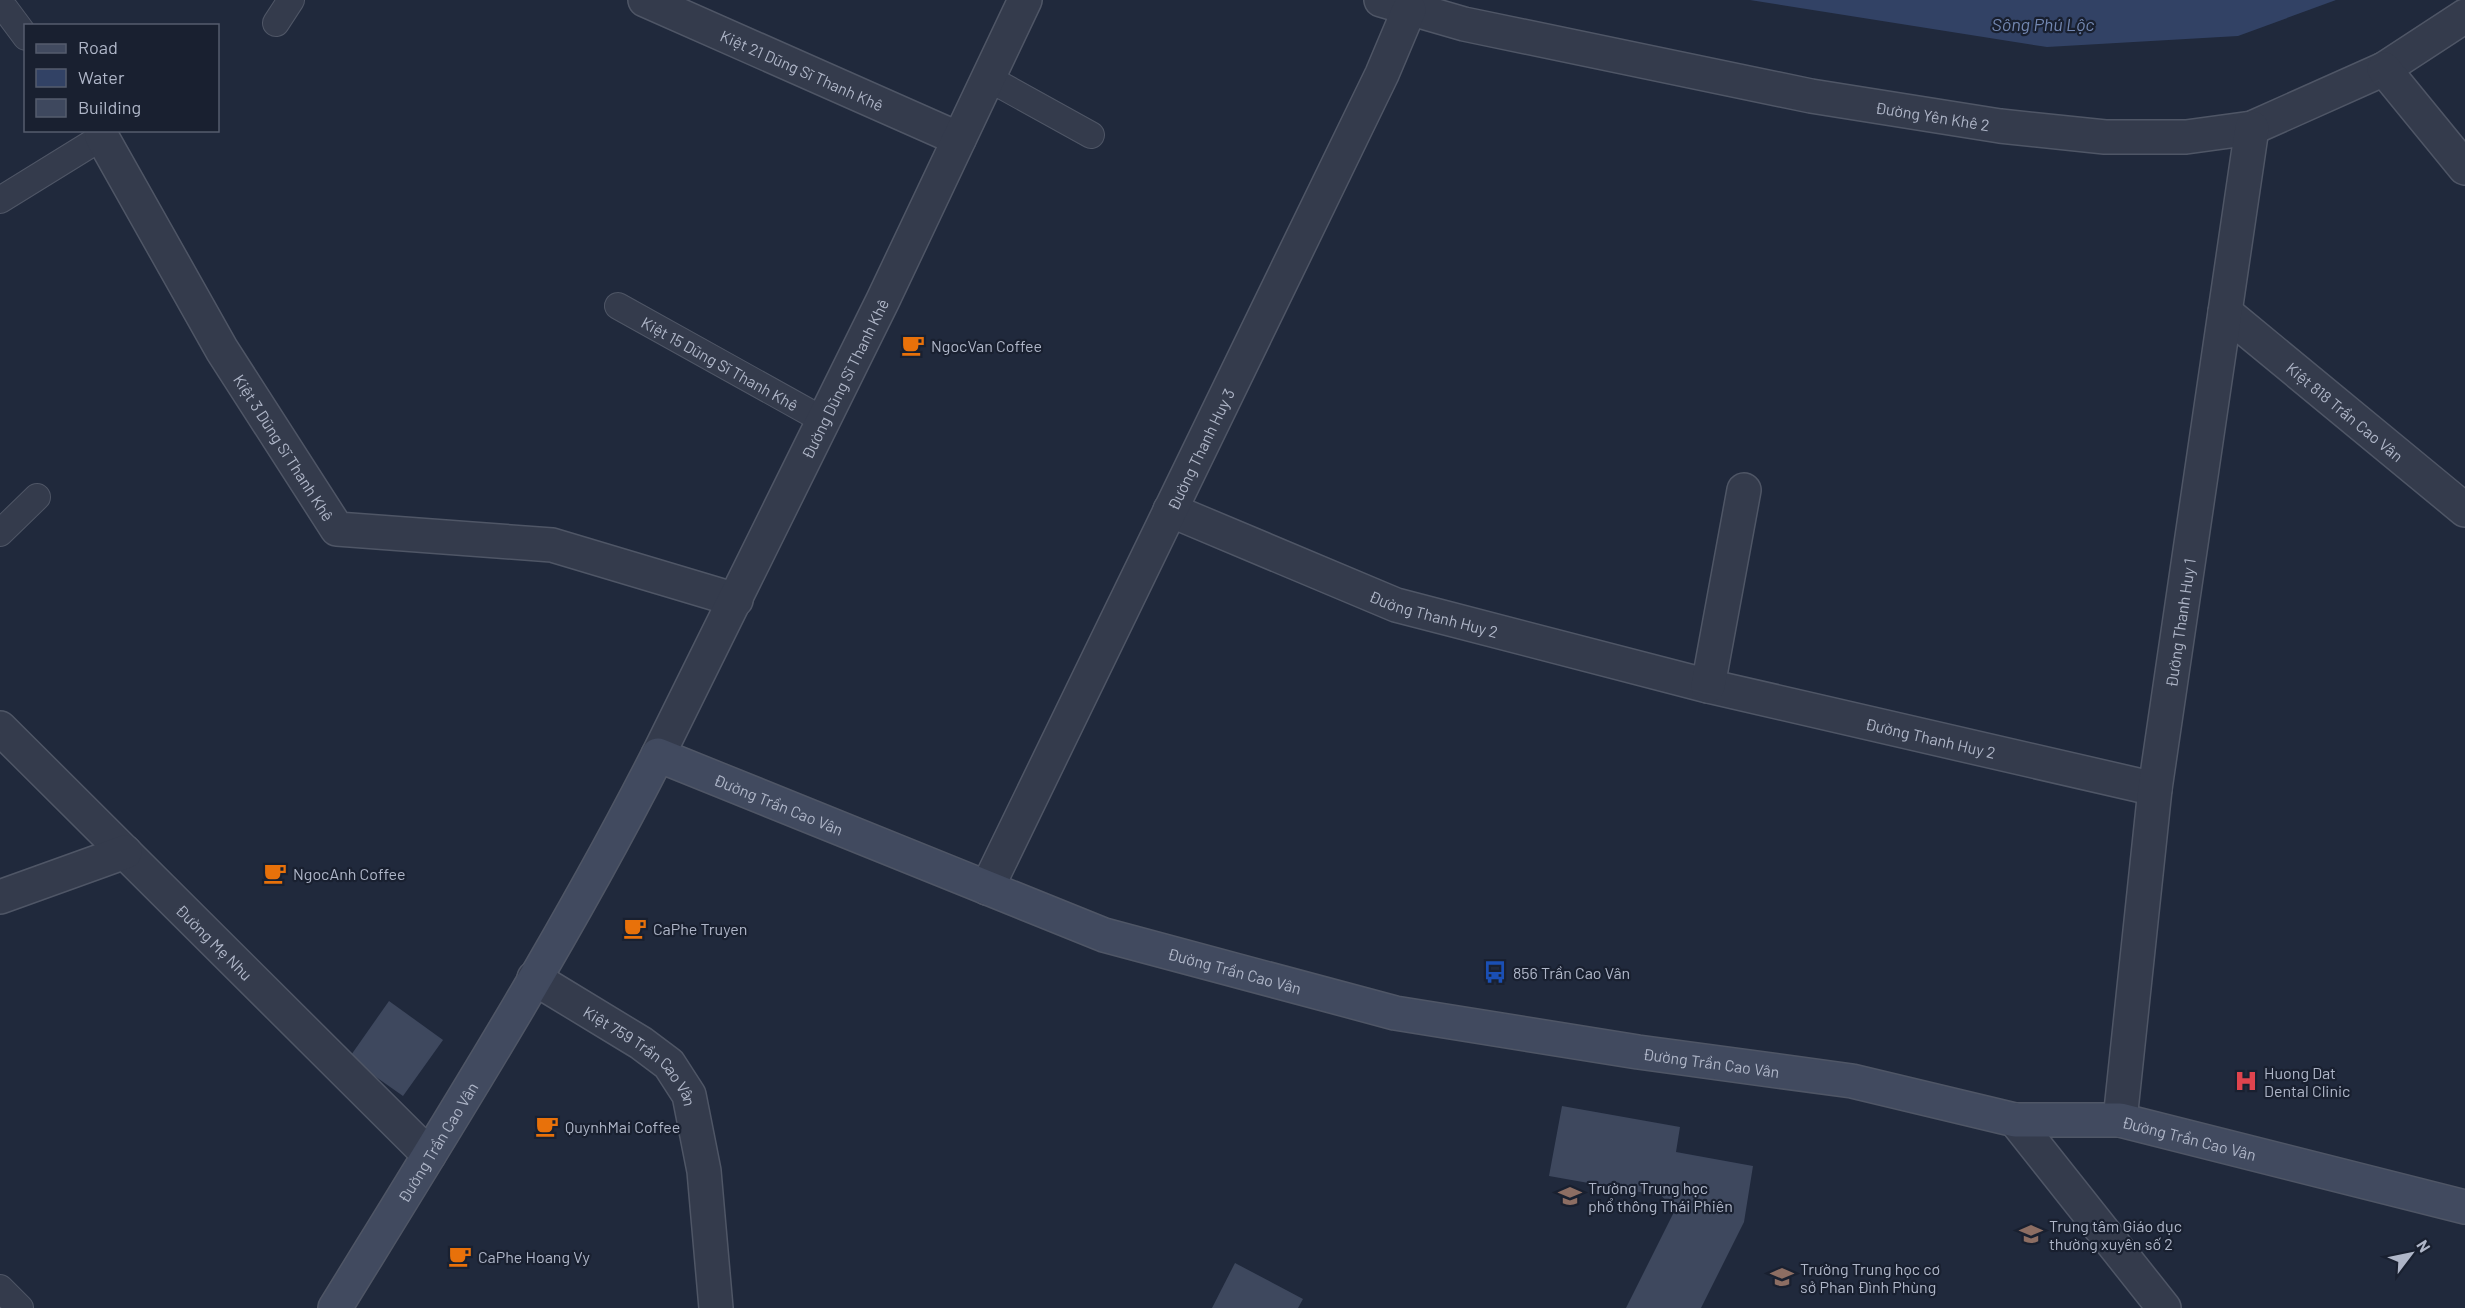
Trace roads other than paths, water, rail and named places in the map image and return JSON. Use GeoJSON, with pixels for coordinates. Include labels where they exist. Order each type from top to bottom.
{"type":"FeatureCollection","features":[{"type":"Feature","properties":{"kind":"main road","name":"Đường Trần Cao Vân"},"geometry":{"type":"LineString","coordinates":[[335,1308],[429,1155],[611,847],[658,755],[1104,935],[1395,1013],[1638,1052],[1852,1081],[2015,1120],[2120,1120],[2465,1207]]}},
{"type":"Feature","properties":{"kind":"street","name":"Kiệt 21 Dũng Sĩ Thanh Khê"},"geometry":{"type":"LineString","coordinates":[[645,0],[959,139]]}},
{"type":"Feature","properties":{"kind":"street","name":"Đường Dũng Sĩ Thanh Khê"},"geometry":{"type":"LineString","coordinates":[[658,755],[824,420],[1025,0]]}},
{"type":"Feature","properties":{"kind":"street","name":"Đường Yên Khê 2"},"geometry":{"type":"LineString","coordinates":[[1395,5],[1464,24],[1811,96],[2000,126],[2105,137],[2186,137],[2252,128],[2384,69],[2465,16]]}},
{"type":"Feature","properties":{"kind":"street","name":"Đường Thanh Huy 3"},"geometry":{"type":"LineString","coordinates":[[987,888],[1382,74],[1395,5]]}},
{"type":"Feature","properties":{"kind":"street"},"geometry":{"type":"LineString","coordinates":[[2384,69],[2465,168]]}},
{"type":"Feature","properties":{"kind":"street","name":"Đường Thanh Huy 1"},"geometry":{"type":"LineString","coordinates":[[2120,1120],[2155,789],[2252,128]]}},
{"type":"Feature","properties":{"kind":"street","name":"Kiệt 3 Dũng Sĩ Thanh Khê"},"geometry":{"type":"LineString","coordinates":[[99,134],[222,350],[337,529],[552,545],[736,600]]}},
{"type":"Feature","properties":{"kind":"street","name":"Kiệt 818 Trần Cao Vân"},"geometry":{"type":"LineString","coordinates":[[2225,312],[2465,510]]}},
{"type":"Feature","properties":{"kind":"street"},"geometry":{"type":"LineString","coordinates":[[1708,686],[1744,490]]}},
{"type":"Feature","properties":{"kind":"street","name":"Đường Thanh Huy 2"},"geometry":{"type":"LineString","coordinates":[[1170,510],[1396,605],[1708,686],[2155,789]]}},
{"type":"Feature","properties":{"kind":"street","name":"Đường Mẹ Nhu"},"geometry":{"type":"LineString","coordinates":[[0,728],[429,1155]]}},
{"type":"Feature","properties":{"kind":"street"},"geometry":{"type":"LineString","coordinates":[[0,897],[125,852]]}},
{"type":"Feature","properties":{"kind":"street","name":"Kiệt 759 Trần Cao Vân"},"geometry":{"type":"LineString","coordinates":[[534,978],[669,1064],[689,1095],[704,1171],[716,1308]]}},
{"type":"Feature","properties":{"kind":"street"},"geometry":{"type":"LineString","coordinates":[[2015,1120],[2164,1308]]}},
{"type":"Feature","properties":{"kind":"lane"},"geometry":{"type":"LineString","coordinates":[[276,23],[291,0]]}},
{"type":"Feature","properties":{"kind":"lane"},"geometry":{"type":"LineString","coordinates":[[6,10],[24,34]]}},
{"type":"Feature","properties":{"kind":"lane"},"geometry":{"type":"LineString","coordinates":[[988,78],[1091,135]]}},
{"type":"Feature","properties":{"kind":"lane"},"geometry":{"type":"LineString","coordinates":[[0,200],[99,134]]}},
{"type":"Feature","properties":{"kind":"lane","name":"Kiệt 15 Dũng Sĩ Thanh Khê"},"geometry":{"type":"LineString","coordinates":[[618,306],[824,420]]}},
{"type":"Feature","properties":{"kind":"lane"},"geometry":{"type":"LineString","coordinates":[[0,533],[38,497]]}},
{"type":"Feature","properties":{"kind":"lane"},"geometry":{"type":"LineString","coordinates":[[0,1288],[20,1308]]}},
{"type":"Feature","properties":{"kind":"water","name":"Sông Phú Lộc"},"geometry":{"type":"Polygon","coordinates":[[[1750,0],[2336,0],[2238,36],[2047,47],[1750,0]]]}},
{"type":"Feature","properties":{"kind":"place","name":"NgocVan Coffee"},"geometry":{"type":"Point","coordinates":[913,345]}},
{"type":"Feature","properties":{"kind":"place","name":"NgocAnh Coffee"},"geometry":{"type":"Point","coordinates":[275,873]}},
{"type":"Feature","properties":{"kind":"place","name":"CaPhe Truyen"},"geometry":{"type":"Point","coordinates":[635,928]}},
{"type":"Feature","properties":{"kind":"place","name":"856 Trần Cao Vân"},"geometry":{"type":"Point","coordinates":[1495,972]}},
{"type":"Feature","properties":{"kind":"place","name":"Huong Dat Dental Clinic"},"geometry":{"type":"Point","coordinates":[2246,1081]}},
{"type":"Feature","properties":{"kind":"place","name":"QuynhMai Coffee"},"geometry":{"type":"Point","coordinates":[547,1126]}},
{"type":"Feature","properties":{"kind":"place","name":"Trường Trung học phổ thông Thái Phiên"},"geometry":{"type":"Point","coordinates":[1570,1196]}},
{"type":"Feature","properties":{"kind":"place","name":"Trung tâm Giáo dục thường xuyên số 2"},"geometry":{"type":"Point","coordinates":[2031,1234]}},
{"type":"Feature","properties":{"kind":"place","name":"CaPhe Hoang Vy"},"geometry":{"type":"Point","coordinates":[460,1256]}},
{"type":"Feature","properties":{"kind":"place","name":"Trường Trung học cơ sở Phan Đình Phùng"},"geometry":{"type":"Point","coordinates":[1782,1277]}}]}
